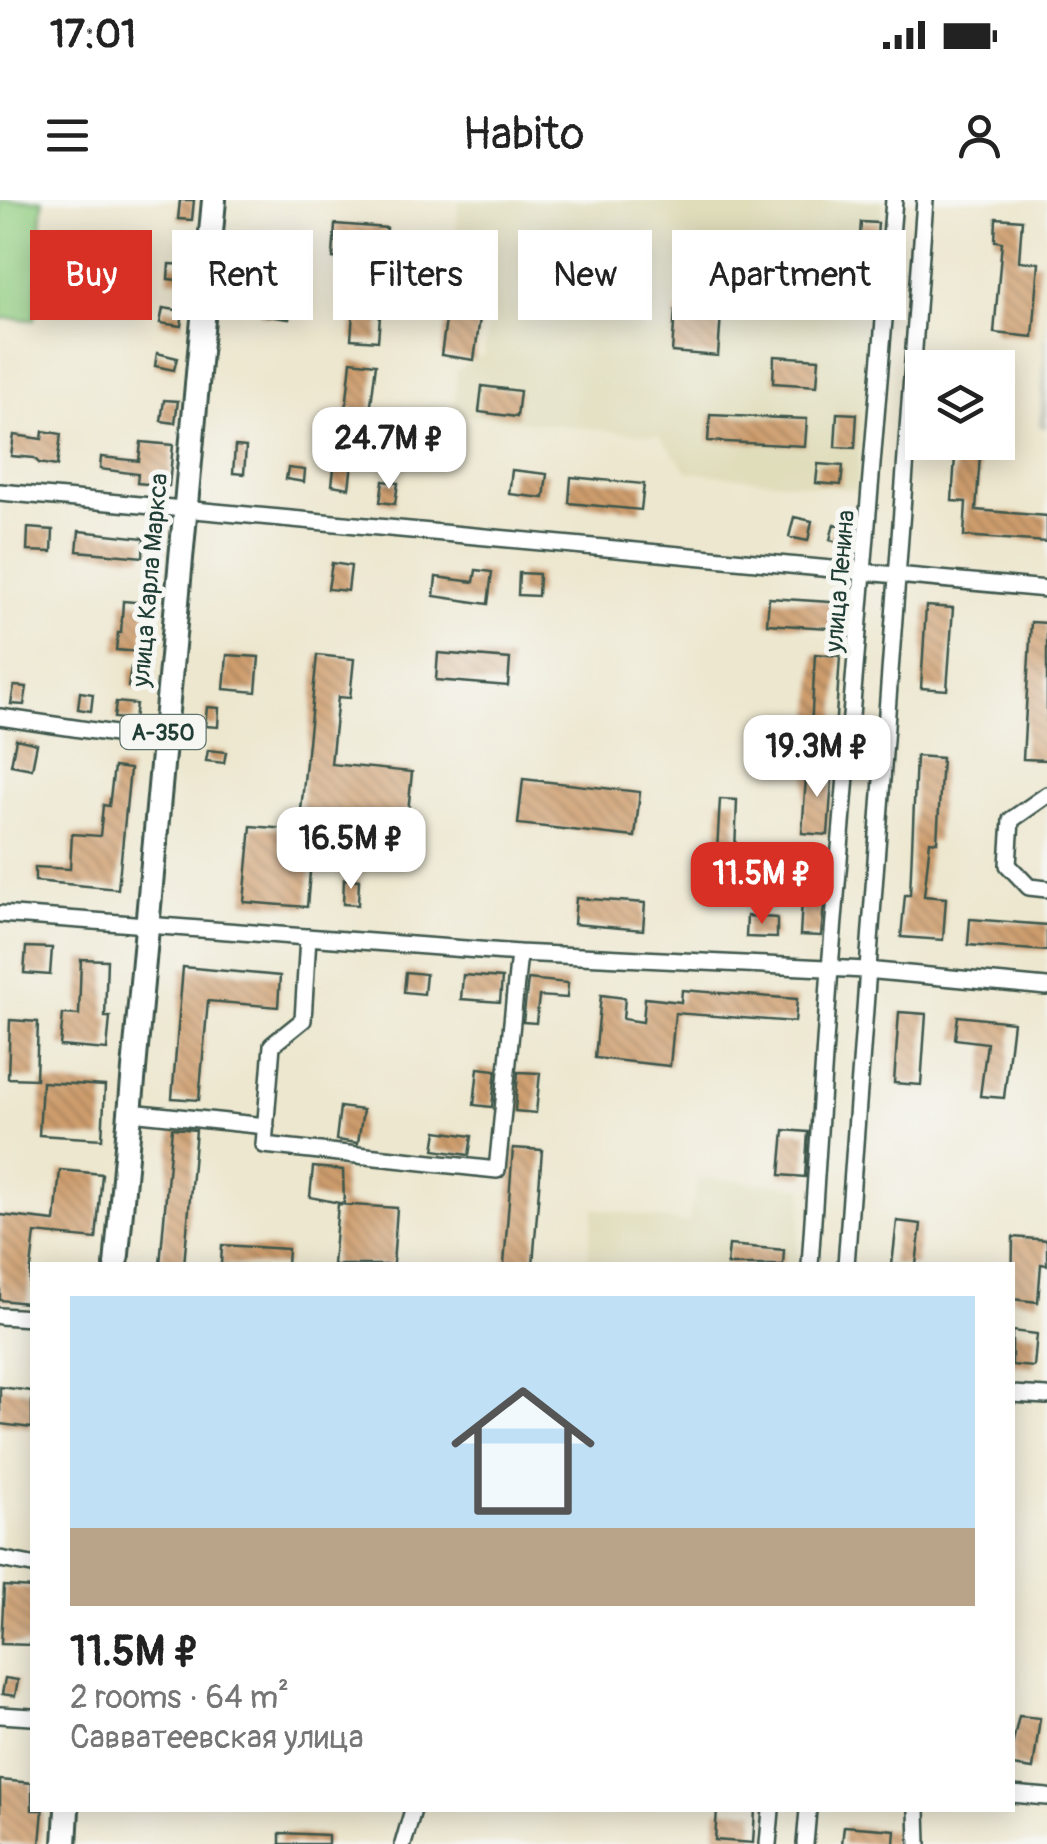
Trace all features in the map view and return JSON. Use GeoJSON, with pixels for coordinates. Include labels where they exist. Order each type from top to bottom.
{"type":"FeatureCollection","features":[{"type":"Feature","properties":{"kind":"highway","name":"улица Карла Маркса"},"geometry":{"type":"LineString","coordinates":[[116,1262],[214,200]]}},
{"type":"Feature","properties":{"kind":"highway"},"geometry":{"type":"LineString","coordinates":[[65,1844],[67,1812]]}},
{"type":"Feature","properties":{"kind":"street","name":"улица Ленина"},"geometry":{"type":"LineString","coordinates":[[810,1262],[830,968],[894,200]]}},
{"type":"Feature","properties":{"kind":"street"},"geometry":{"type":"LineString","coordinates":[[846,1262],[926,200]]}},
{"type":"Feature","properties":{"kind":"street"},"geometry":{"type":"LineString","coordinates":[[0,492],[1047,589]]}},
{"type":"Feature","properties":{"kind":"street"},"geometry":{"type":"LineString","coordinates":[[0,717],[162,741]]}},
{"type":"Feature","properties":{"kind":"street"},"geometry":{"type":"LineString","coordinates":[[1047,795],[1012,820],[1008,866],[1029,887],[1047,889]]}},
{"type":"Feature","properties":{"kind":"street"},"geometry":{"type":"LineString","coordinates":[[0,914],[519,953],[866,970],[1047,987]]}},
{"type":"Feature","properties":{"kind":"street"},"geometry":{"type":"LineString","coordinates":[[308,937],[303,1020],[272,1044],[264,1145],[497,1170],[519,953]]}},
{"type":"Feature","properties":{"kind":"street"},"geometry":{"type":"LineString","coordinates":[[130,1112],[266,1126]]}},
{"type":"Feature","properties":{"kind":"street"},"geometry":{"type":"LineString","coordinates":[[0,1316],[30,1318]]}},
{"type":"Feature","properties":{"kind":"street"},"geometry":{"type":"LineString","coordinates":[[1015,1394],[1047,1396]]}},
{"type":"Feature","properties":{"kind":"street"},"geometry":{"type":"LineString","coordinates":[[0,1560],[30,1564]]}},
{"type":"Feature","properties":{"kind":"street"},"geometry":{"type":"LineString","coordinates":[[0,1714],[30,1717]]}},
{"type":"Feature","properties":{"kind":"street"},"geometry":{"type":"LineString","coordinates":[[1015,1794],[1047,1797]]}},
{"type":"Feature","properties":{"kind":"street"},"geometry":{"type":"LineString","coordinates":[[403,1844],[412,1812]]}},
{"type":"Feature","properties":{"kind":"street"},"geometry":{"type":"LineString","coordinates":[[768,1844],[770,1812]]}},
{"type":"Feature","properties":{"kind":"street"},"geometry":{"type":"LineString","coordinates":[[805,1844],[808,1812]]}},
{"type":"Feature","properties":{"kind":"street"},"geometry":{"type":"LineString","coordinates":[[917,1812],[918,1844]]}},
{"type":"Feature","properties":{"kind":"shaded area"},"geometry":{"type":"Polygon","coordinates":[[[459,200],[883,200],[880,230],[672,230],[672,320],[872,320],[857,490],[688,472],[659,436],[454,414],[457,370],[484,354],[489,320],[498,320],[498,230],[457,230],[459,200]]]}},
{"type":"Feature","properties":{"kind":"shaded area"},"geometry":{"type":"Polygon","coordinates":[[[1047,317],[1047,428],[1039,427],[1047,317]]]}},
{"type":"Feature","properties":{"kind":"shaded area"},"geometry":{"type":"Polygon","coordinates":[[[698,1177],[804,1187],[796,1262],[587,1262],[594,1208],[688,1223],[698,1177]]]}},
{"type":"Feature","properties":{"kind":"green space"},"geometry":{"type":"Polygon","coordinates":[[[0,200],[43,200],[41,230],[30,230],[30,320],[0,318],[0,200]]]}},
{"type":"Feature","properties":{"kind":"building"},"geometry":{"type":"Polygon","coordinates":[[[180,200],[194,200],[192,220],[178,219],[180,200]]]}},
{"type":"Feature","properties":{"kind":"building"},"geometry":{"type":"Polygon","coordinates":[[[996,218],[1022,220],[1019,261],[1039,263],[1033,337],[994,333],[1002,242],[995,241],[996,218]]]}},
{"type":"Feature","properties":{"kind":"building"},"geometry":{"type":"Polygon","coordinates":[[[861,222],[878,223],[878,230],[860,230],[861,222]]]}},
{"type":"Feature","properties":{"kind":"building"},"geometry":{"type":"Polygon","coordinates":[[[335,224],[387,228],[387,230],[335,230],[335,224]]]}},
{"type":"Feature","properties":{"kind":"building"},"geometry":{"type":"Polygon","coordinates":[[[163,308],[172,309],[172,320],[182,320],[181,326],[160,323],[163,308]]]}},
{"type":"Feature","properties":{"kind":"building"},"geometry":{"type":"Polygon","coordinates":[[[352,320],[380,320],[378,341],[351,339],[352,320]]]}},
{"type":"Feature","properties":{"kind":"building"},"geometry":{"type":"Polygon","coordinates":[[[446,320],[480,320],[474,360],[441,355],[446,320]]]}},
{"type":"Feature","properties":{"kind":"building"},"geometry":{"type":"Polygon","coordinates":[[[674,320],[721,320],[718,356],[672,352],[674,320]]]}},
{"type":"Feature","properties":{"kind":"building"},"geometry":{"type":"Polygon","coordinates":[[[157,353],[177,358],[174,370],[155,366],[157,353]]]}},
{"type":"Feature","properties":{"kind":"building"},"geometry":{"type":"Polygon","coordinates":[[[774,356],[819,359],[817,386],[773,383],[774,356]]]}},
{"type":"Feature","properties":{"kind":"building"},"geometry":{"type":"Polygon","coordinates":[[[351,361],[376,364],[370,412],[346,409],[351,361]]]}},
{"type":"Feature","properties":{"kind":"building"},"geometry":{"type":"Polygon","coordinates":[[[482,386],[520,391],[517,417],[479,412],[482,386]]]}},
{"type":"Feature","properties":{"kind":"building"},"geometry":{"type":"Polygon","coordinates":[[[164,400],[178,401],[175,423],[161,421],[164,400]]]}},
{"type":"Feature","properties":{"kind":"building"},"geometry":{"type":"Polygon","coordinates":[[[837,413],[857,414],[855,448],[835,447],[837,413]]]}},
{"type":"Feature","properties":{"kind":"building"},"geometry":{"type":"Polygon","coordinates":[[[710,415],[807,419],[805,446],[708,441],[710,415]]]}},
{"type":"Feature","properties":{"kind":"building"},"geometry":{"type":"Polygon","coordinates":[[[43,431],[61,434],[57,466],[11,456],[14,435],[42,439],[43,431]]]}},
{"type":"Feature","properties":{"kind":"building"},"geometry":{"type":"Polygon","coordinates":[[[141,442],[173,445],[169,486],[137,483],[138,474],[100,469],[101,457],[139,461],[141,442]]]}},
{"type":"Feature","properties":{"kind":"building"},"geometry":{"type":"Polygon","coordinates":[[[235,446],[246,447],[244,474],[233,473],[235,446]]]}},
{"type":"Feature","properties":{"kind":"building"},"geometry":{"type":"Polygon","coordinates":[[[955,460],[980,460],[976,510],[1047,516],[1047,542],[964,536],[966,502],[952,501],[955,460]]]}},
{"type":"Feature","properties":{"kind":"building"},"geometry":{"type":"Polygon","coordinates":[[[335,461],[352,463],[349,488],[332,485],[335,461]]]}},
{"type":"Feature","properties":{"kind":"building"},"geometry":{"type":"Polygon","coordinates":[[[818,464],[843,466],[841,485],[816,483],[818,464]]]}},
{"type":"Feature","properties":{"kind":"building"},"geometry":{"type":"Polygon","coordinates":[[[288,468],[305,470],[304,482],[286,479],[288,468]]]}},
{"type":"Feature","properties":{"kind":"building"},"geometry":{"type":"Polygon","coordinates":[[[512,470],[547,474],[544,498],[509,494],[512,470]]]}},
{"type":"Feature","properties":{"kind":"building"},"geometry":{"type":"Polygon","coordinates":[[[571,477],[644,484],[641,510],[569,503],[571,477]]]}},
{"type":"Feature","properties":{"kind":"building"},"geometry":{"type":"Polygon","coordinates":[[[383,481],[398,483],[395,504],[380,502],[383,481]]]}},
{"type":"Feature","properties":{"kind":"building"},"geometry":{"type":"Polygon","coordinates":[[[794,517],[812,521],[808,541],[789,537],[794,517]]]}},
{"type":"Feature","properties":{"kind":"building"},"geometry":{"type":"Polygon","coordinates":[[[834,524],[849,528],[845,544],[830,540],[834,524]]]}},
{"type":"Feature","properties":{"kind":"building"},"geometry":{"type":"Polygon","coordinates":[[[28,528],[53,530],[52,552],[27,551],[28,528]]]}},
{"type":"Feature","properties":{"kind":"building"},"geometry":{"type":"Polygon","coordinates":[[[79,531],[144,538],[143,557],[77,551],[79,531]]]}},
{"type":"Feature","properties":{"kind":"building"},"geometry":{"type":"Polygon","coordinates":[[[332,563],[351,566],[348,591],[328,589],[332,563]]]}},
{"type":"Feature","properties":{"kind":"building"},"geometry":{"type":"Polygon","coordinates":[[[476,570],[492,572],[488,604],[434,596],[436,577],[474,582],[476,570]]]}},
{"type":"Feature","properties":{"kind":"building"},"geometry":{"type":"Polygon","coordinates":[[[519,573],[539,574],[538,596],[518,595],[519,573]]]}},
{"type":"Feature","properties":{"kind":"building"},"geometry":{"type":"Polygon","coordinates":[[[769,598],[845,603],[844,629],[767,624],[769,598]]]}},
{"type":"Feature","properties":{"kind":"building"},"geometry":{"type":"Polygon","coordinates":[[[123,601],[146,603],[142,652],[116,650],[123,601]]]}},
{"type":"Feature","properties":{"kind":"building"},"geometry":{"type":"Polygon","coordinates":[[[926,606],[953,608],[947,690],[921,688],[926,606]]]}},
{"type":"Feature","properties":{"kind":"building"},"geometry":{"type":"Polygon","coordinates":[[[1031,622],[1047,623],[1047,760],[1023,759],[1031,622]]]}},
{"type":"Feature","properties":{"kind":"building"},"geometry":{"type":"Polygon","coordinates":[[[438,653],[510,659],[508,686],[436,680],[438,653]]]}},
{"type":"Feature","properties":{"kind":"building"},"geometry":{"type":"Polygon","coordinates":[[[815,654],[840,656],[835,732],[811,730],[815,654]]]}},
{"type":"Feature","properties":{"kind":"building"},"geometry":{"type":"Polygon","coordinates":[[[227,655],[259,657],[256,692],[224,689],[227,655]]]}},
{"type":"Feature","properties":{"kind":"building"},"geometry":{"type":"Polygon","coordinates":[[[317,655],[354,659],[350,698],[338,697],[331,764],[412,772],[407,822],[315,813],[307,907],[244,902],[251,826],[299,830],[317,655]]]}},
{"type":"Feature","properties":{"kind":"building"},"geometry":{"type":"Polygon","coordinates":[[[131,667],[141,668],[138,689],[128,687],[131,667]]]}},
{"type":"Feature","properties":{"kind":"building"},"geometry":{"type":"Polygon","coordinates":[[[14,686],[27,687],[24,705],[11,704],[14,686]]]}},
{"type":"Feature","properties":{"kind":"building"},"geometry":{"type":"Polygon","coordinates":[[[80,692],[93,694],[91,711],[78,709],[80,692]]]}},
{"type":"Feature","properties":{"kind":"building"},"geometry":{"type":"Polygon","coordinates":[[[116,702],[136,704],[134,720],[114,718],[116,702]]]}},
{"type":"Feature","properties":{"kind":"building"},"geometry":{"type":"Polygon","coordinates":[[[207,707],[219,708],[218,727],[205,726],[207,707]]]}},
{"type":"Feature","properties":{"kind":"building"},"geometry":{"type":"Polygon","coordinates":[[[16,739],[37,744],[32,769],[11,765],[16,739]]]}},
{"type":"Feature","properties":{"kind":"building"},"geometry":{"type":"Polygon","coordinates":[[[208,750],[226,752],[224,763],[206,761],[208,750]]]}},
{"type":"Feature","properties":{"kind":"building"},"geometry":{"type":"Polygon","coordinates":[[[916,756],[942,758],[937,842],[930,841],[924,896],[946,898],[943,940],[901,937],[905,895],[910,895],[916,756]]]}},
{"type":"Feature","properties":{"kind":"building"},"geometry":{"type":"Polygon","coordinates":[[[807,764],[833,766],[828,835],[802,833],[807,764]]]}},
{"type":"Feature","properties":{"kind":"building"},"geometry":{"type":"Polygon","coordinates":[[[114,767],[130,769],[118,889],[35,881],[35,867],[70,869],[72,834],[100,836],[103,805],[109,806],[114,767]]]}},
{"type":"Feature","properties":{"kind":"building"},"geometry":{"type":"Polygon","coordinates":[[[523,779],[640,792],[635,837],[518,824],[523,779]]]}},
{"type":"Feature","properties":{"kind":"building"},"geometry":{"type":"Polygon","coordinates":[[[720,799],[737,800],[735,852],[717,851],[720,799]]]}},
{"type":"Feature","properties":{"kind":"building"},"geometry":{"type":"Polygon","coordinates":[[[344,879],[359,880],[358,905],[343,904],[344,879]]]}},
{"type":"Feature","properties":{"kind":"building"},"geometry":{"type":"Polygon","coordinates":[[[803,882],[826,884],[821,936],[800,935],[803,882]]]}},
{"type":"Feature","properties":{"kind":"building"},"geometry":{"type":"Polygon","coordinates":[[[576,898],[645,903],[643,930],[574,924],[576,898]]]}},
{"type":"Feature","properties":{"kind":"building"},"geometry":{"type":"Polygon","coordinates":[[[747,916],[777,918],[777,938],[746,937],[747,916]]]}},
{"type":"Feature","properties":{"kind":"building"},"geometry":{"type":"Polygon","coordinates":[[[970,919],[1047,925],[1047,951],[968,945],[970,919]]]}},
{"type":"Feature","properties":{"kind":"building"},"geometry":{"type":"Polygon","coordinates":[[[26,947],[52,948],[50,975],[24,973],[26,947]]]}},
{"type":"Feature","properties":{"kind":"building"},"geometry":{"type":"Polygon","coordinates":[[[81,959],[107,960],[107,1050],[60,1046],[63,1014],[79,1015],[81,959]]]}},
{"type":"Feature","properties":{"kind":"building"},"geometry":{"type":"Polygon","coordinates":[[[183,967],[280,976],[278,1007],[208,1001],[199,1100],[172,1098],[183,967]]]}},
{"type":"Feature","properties":{"kind":"building"},"geometry":{"type":"Polygon","coordinates":[[[406,972],[426,974],[424,994],[404,992],[406,972]]]}},
{"type":"Feature","properties":{"kind":"building"},"geometry":{"type":"Polygon","coordinates":[[[463,975],[502,978],[500,1002],[461,999],[463,975]]]}},
{"type":"Feature","properties":{"kind":"building"},"geometry":{"type":"Polygon","coordinates":[[[528,979],[568,983],[567,998],[539,996],[536,1023],[523,1022],[528,979]]]}},
{"type":"Feature","properties":{"kind":"building"},"geometry":{"type":"Polygon","coordinates":[[[682,990],[797,999],[795,1022],[675,1013],[670,1066],[595,1058],[601,995],[625,998],[623,1019],[643,1022],[645,998],[681,1002],[682,990]]]}},
{"type":"Feature","properties":{"kind":"building"},"geometry":{"type":"Polygon","coordinates":[[[899,1012],[926,1014],[921,1085],[894,1083],[899,1012]]]}},
{"type":"Feature","properties":{"kind":"building"},"geometry":{"type":"Polygon","coordinates":[[[958,1016],[1013,1022],[1004,1098],[980,1096],[987,1043],[955,1039],[958,1016]]]}},
{"type":"Feature","properties":{"kind":"building"},"geometry":{"type":"Polygon","coordinates":[[[10,1020],[38,1022],[36,1079],[8,1078],[10,1020]]]}},
{"type":"Feature","properties":{"kind":"building"},"geometry":{"type":"Polygon","coordinates":[[[478,1068],[496,1070],[492,1107],[474,1105],[478,1068]]]}},
{"type":"Feature","properties":{"kind":"building"},"geometry":{"type":"Polygon","coordinates":[[[518,1072],[540,1073],[536,1113],[515,1111],[518,1072]]]}},
{"type":"Feature","properties":{"kind":"building"},"geometry":{"type":"Polygon","coordinates":[[[42,1082],[105,1086],[102,1139],[39,1135],[42,1082]]]}},
{"type":"Feature","properties":{"kind":"building"},"geometry":{"type":"Polygon","coordinates":[[[340,1107],[363,1110],[358,1143],[336,1140],[340,1107]]]}},
{"type":"Feature","properties":{"kind":"building"},"geometry":{"type":"Polygon","coordinates":[[[172,1128],[196,1130],[184,1262],[160,1262],[172,1128]]]}},
{"type":"Feature","properties":{"kind":"building"},"geometry":{"type":"Polygon","coordinates":[[[784,1130],[808,1132],[805,1177],[780,1175],[784,1130]]]}},
{"type":"Feature","properties":{"kind":"building"},"geometry":{"type":"Polygon","coordinates":[[[437,1131],[472,1136],[469,1155],[434,1150],[437,1131]]]}},
{"type":"Feature","properties":{"kind":"building"},"geometry":{"type":"Polygon","coordinates":[[[513,1148],[542,1150],[533,1262],[504,1262],[513,1148]]]}},
{"type":"Feature","properties":{"kind":"building"},"geometry":{"type":"Polygon","coordinates":[[[313,1167],[343,1170],[344,1204],[310,1197],[313,1167]]]}},
{"type":"Feature","properties":{"kind":"building"},"geometry":{"type":"Polygon","coordinates":[[[60,1170],[102,1174],[96,1239],[35,1233],[27,1303],[0,1300],[0,1215],[55,1221],[60,1170]]]}},
{"type":"Feature","properties":{"kind":"building"},"geometry":{"type":"Polygon","coordinates":[[[338,1204],[397,1208],[393,1262],[333,1262],[338,1204]]]}},
{"type":"Feature","properties":{"kind":"building"},"geometry":{"type":"Polygon","coordinates":[[[897,1221],[921,1224],[916,1262],[892,1262],[897,1221]]]}},
{"type":"Feature","properties":{"kind":"building"},"geometry":{"type":"Polygon","coordinates":[[[1013,1237],[1047,1240],[1047,1265],[1041,1264],[1038,1302],[1015,1299],[1013,1237]]]}},
{"type":"Feature","properties":{"kind":"building"},"geometry":{"type":"Polygon","coordinates":[[[222,1245],[288,1249],[287,1262],[221,1262],[222,1245]]]}},
{"type":"Feature","properties":{"kind":"building"},"geometry":{"type":"Polygon","coordinates":[[[729,1245],[784,1250],[783,1262],[727,1262],[729,1245]]]}},
{"type":"Feature","properties":{"kind":"building"},"geometry":{"type":"Polygon","coordinates":[[[1015,1331],[1037,1334],[1034,1367],[1015,1365],[1015,1331]]]}},
{"type":"Feature","properties":{"kind":"building"},"geometry":{"type":"Polygon","coordinates":[[[0,1387],[30,1391],[30,1428],[0,1424],[0,1387]]]}},
{"type":"Feature","properties":{"kind":"building"},"geometry":{"type":"Polygon","coordinates":[[[4,1586],[30,1588],[30,1645],[1,1644],[4,1586]]]}},
{"type":"Feature","properties":{"kind":"building"},"geometry":{"type":"Polygon","coordinates":[[[5,1678],[18,1680],[15,1696],[2,1694],[5,1678]]]}},
{"type":"Feature","properties":{"kind":"building"},"geometry":{"type":"Polygon","coordinates":[[[1019,1716],[1040,1718],[1033,1769],[1015,1766],[1019,1716]]]}},
{"type":"Feature","properties":{"kind":"building"},"geometry":{"type":"Polygon","coordinates":[[[0,1780],[30,1783],[30,1812],[43,1812],[40,1844],[0,1844],[0,1780]]]}},
{"type":"Feature","properties":{"kind":"building"},"geometry":{"type":"Polygon","coordinates":[[[717,1812],[755,1812],[753,1843],[715,1840],[717,1812]]]}},
{"type":"Feature","properties":{"kind":"building"},"geometry":{"type":"Polygon","coordinates":[[[844,1826],[895,1830],[894,1844],[842,1844],[844,1826]]]}},
{"type":"Feature","properties":{"kind":"building"},"geometry":{"type":"Polygon","coordinates":[[[280,1833],[328,1835],[328,1844],[280,1844],[280,1833]]]}}]}
